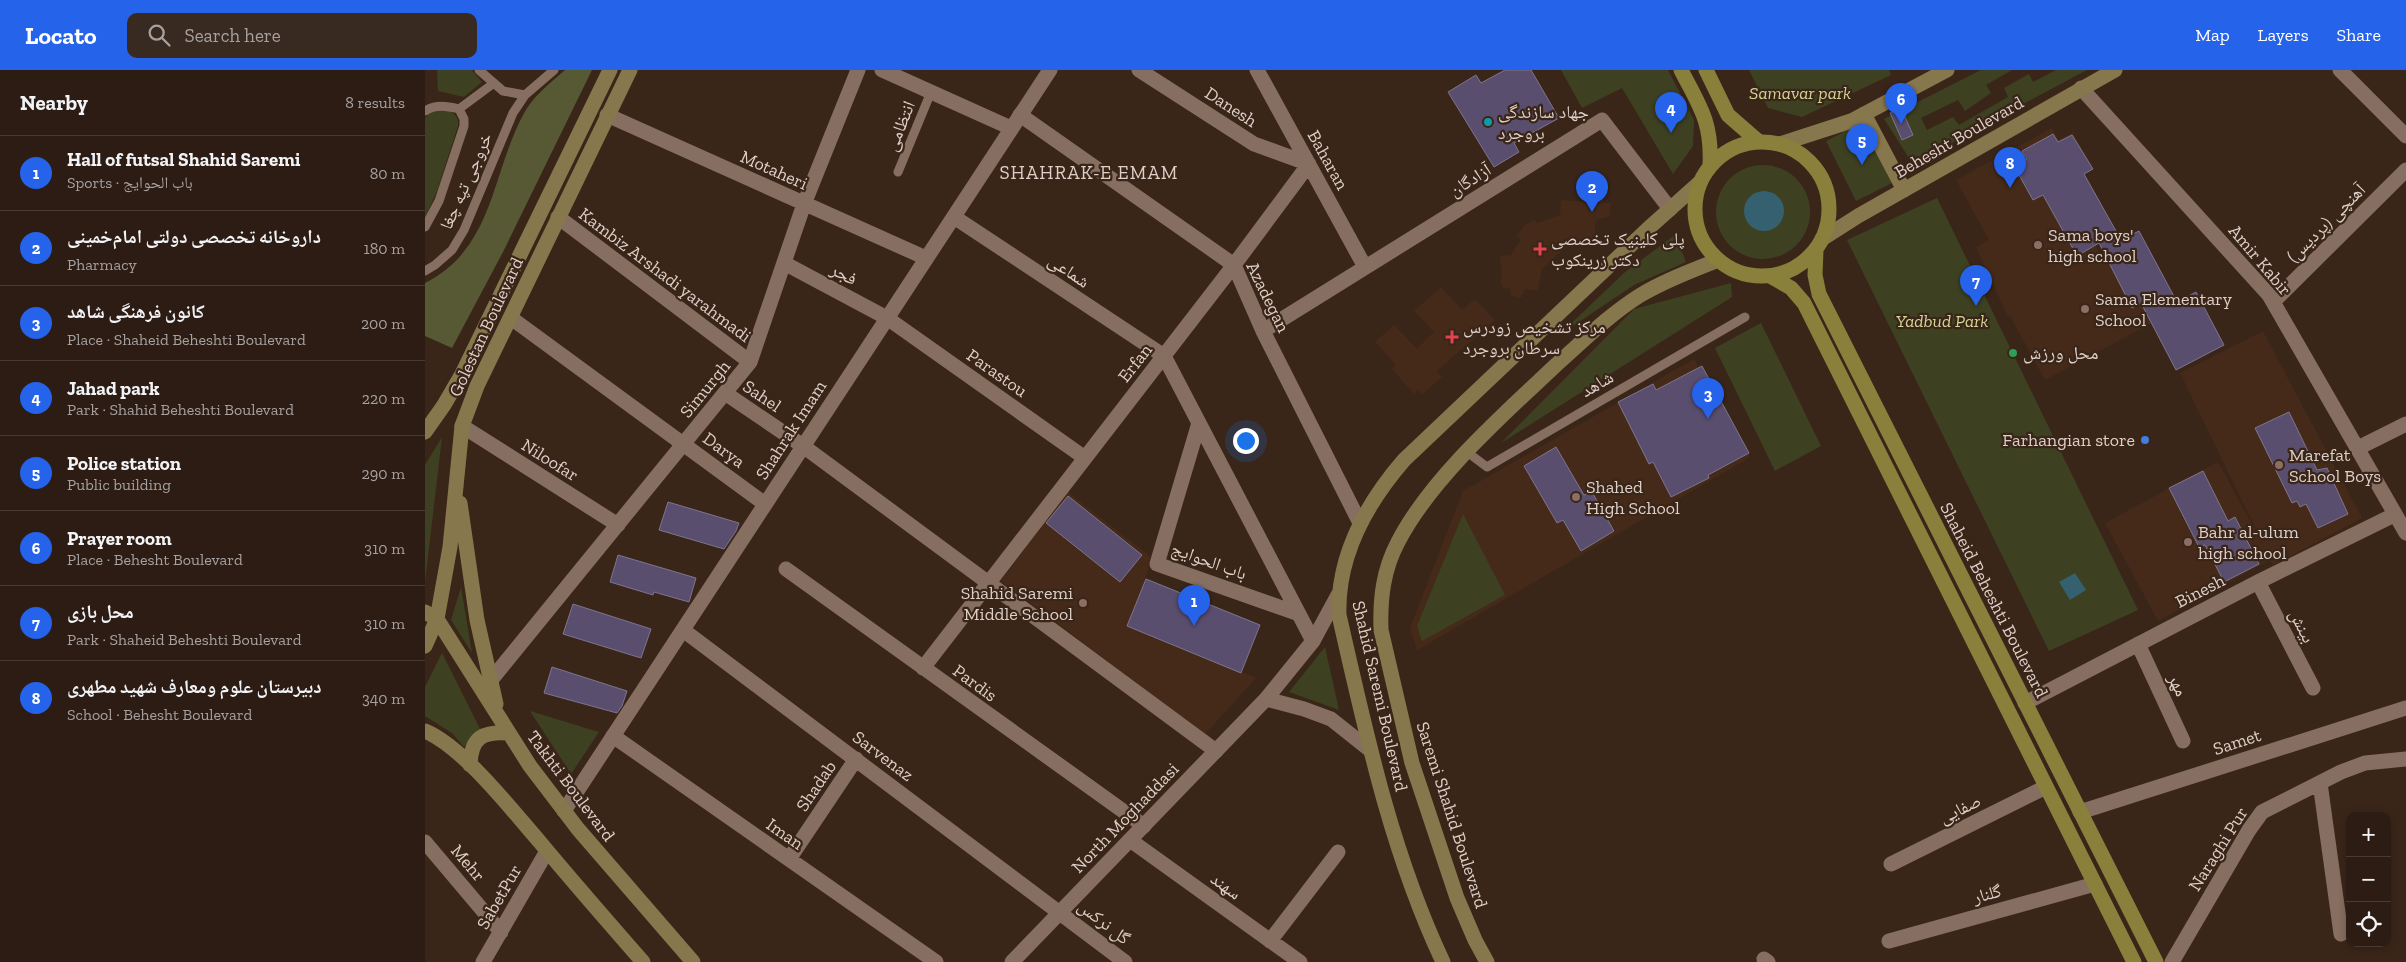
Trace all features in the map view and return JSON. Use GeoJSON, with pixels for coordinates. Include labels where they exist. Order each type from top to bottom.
{"type":"FeatureCollection","features":[{"type":"Feature","properties":{"kind":"main road","name":"Golestan Boulevard"},"geometry":{"type":"LineString","coordinates":[[425,432],[445,405],[462,374],[610,70]]}},
{"type":"Feature","properties":{"kind":"main road","name":"Golestan Boulevard"},"geometry":{"type":"LineString","coordinates":[[425,646],[431,615],[450,547],[456,471],[462,426],[477,386],[630,70]]}},
{"type":"Feature","properties":{"kind":"main road"},"geometry":{"type":"LineString","coordinates":[[1681,70],[1708,124],[1711,141],[1710,165]]}},
{"type":"Feature","properties":{"kind":"main road"},"geometry":{"type":"LineString","coordinates":[[1706,70],[1728,115],[1759,142]]}},
{"type":"Feature","properties":{"kind":"main road"},"geometry":{"type":"LineString","coordinates":[[1780,144],[1851,121],[1947,70]]}},
{"type":"Feature","properties":{"kind":"main road","name":"Behesht Boulevard"},"geometry":{"type":"LineString","coordinates":[[1819,245],[1904,190],[2115,70]]}},
{"type":"Feature","properties":{"kind":"main road"},"geometry":{"type":"LineString","coordinates":[[1864,114],[1904,190]]}},
{"type":"Feature","properties":{"kind":"main road"},"geometry":{"type":"LineString","coordinates":[[1759,142],[1780,144],[1796,150],[1809,161],[1820,174],[1827,190],[1830,206],[1828,223],[1819,245],[1803,263],[1787,272],[1770,276],[1752,275],[1734,270],[1718,260],[1705,244],[1696,225],[1695,204],[1699,183],[1710,165],[1721,155],[1735,147],[1759,142]]}},
{"type":"Feature","properties":{"kind":"main road","name":"Shahid Saremi Boulevard"},"geometry":{"type":"LineString","coordinates":[[1443,962],[1423,919],[1410,884],[1370,750],[1339,615],[1338,595],[1343,570],[1360,522],[1384,484],[1404,460],[1699,183]]}},
{"type":"Feature","properties":{"kind":"main road","name":"Shaheid Beheshti Boulevard"},"geometry":{"type":"LineString","coordinates":[[1819,245],[1815,275],[1819,294],[2156,962]]}},
{"type":"Feature","properties":{"kind":"main road","name":"Saremi Shahid Boulevard"},"geometry":{"type":"LineString","coordinates":[[1487,962],[1457,898],[1413,763],[1381,630],[1380,608],[1386,571],[1397,543],[1431,493],[1467,452],[1534,386],[1607,319],[1639,296],[1718,260]]}},
{"type":"Feature","properties":{"kind":"main road","name":"Shaheid Beheshti Boulevard"},"geometry":{"type":"LineString","coordinates":[[1770,276],[1791,288],[1805,304],[2134,962]]}},
{"type":"Feature","properties":{"kind":"main road"},"geometry":{"type":"LineString","coordinates":[[456,471],[477,620],[500,717]]}},
{"type":"Feature","properties":{"kind":"main road","name":"Takhti Boulevard"},"geometry":{"type":"LineString","coordinates":[[431,615],[500,717],[530,766],[564,811],[693,962]]}},
{"type":"Feature","properties":{"kind":"main road"},"geometry":{"type":"LineString","coordinates":[[425,731],[451,746],[469,765],[547,851],[643,962]]}},
{"type":"Feature","properties":{"kind":"main road"},"geometry":{"type":"LineString","coordinates":[[469,765],[471,751],[482,736],[496,732],[509,733]]}},
{"type":"Feature","properties":{"kind":"street","name":"Simurgh"},"geometry":{"type":"LineString","coordinates":[[491,680],[750,362],[804,204],[858,70]]}},
{"type":"Feature","properties":{"kind":"street","name":"Shahrak Imam"},"geometry":{"type":"LineString","coordinates":[[564,811],[1049,70]]}},
{"type":"Feature","properties":{"kind":"street","name":"Danesh"},"geometry":{"type":"LineString","coordinates":[[1139,70],[1254,144],[1309,164]]}},
{"type":"Feature","properties":{"kind":"street","name":"Baharan"},"geometry":{"type":"LineString","coordinates":[[1257,70],[1365,268]]}},
{"type":"Feature","properties":{"kind":"street"},"geometry":{"type":"LineString","coordinates":[[2341,70],[2406,136]]}},
{"type":"Feature","properties":{"kind":"street"},"geometry":{"type":"LineString","coordinates":[[885,71],[1011,128]]}},
{"type":"Feature","properties":{"kind":"street","name":"Amir Kabir"},"geometry":{"type":"LineString","coordinates":[[2081,88],[2273,302],[2406,533]]}},
{"type":"Feature","properties":{"kind":"street","name":"Motaheri"},"geometry":{"type":"LineString","coordinates":[[607,115],[926,258]]}},
{"type":"Feature","properties":{"kind":"street","name":"Azadegan"},"geometry":{"type":"LineString","coordinates":[[1020,115],[1234,265],[1263,331],[1360,522]]}},
{"type":"Feature","properties":{"kind":"street","name":"آزادگان"},"geometry":{"type":"LineString","coordinates":[[1263,331],[1602,120],[1670,209]]}},
{"type":"Feature","properties":{"kind":"street","name":"Erfan"},"geometry":{"type":"LineString","coordinates":[[923,668],[1234,265],[1309,164]]}},
{"type":"Feature","properties":{"kind":"street","name":"آهنچی (پردیس)"},"geometry":{"type":"LineString","coordinates":[[2273,302],[2406,170]]}},
{"type":"Feature","properties":{"kind":"street","name":"Kambiz Arshadi yarahmadi"},"geometry":{"type":"LineString","coordinates":[[558,216],[750,362]]}},
{"type":"Feature","properties":{"kind":"street","name":"شماعی"},"geometry":{"type":"LineString","coordinates":[[954,216],[1164,356]]}},
{"type":"Feature","properties":{"kind":"street","name":"فجر"},"geometry":{"type":"LineString","coordinates":[[784,263],[887,318]]}},
{"type":"Feature","properties":{"kind":"street","name":"Darya"},"geometry":{"type":"LineString","coordinates":[[511,318],[765,504]]}},
{"type":"Feature","properties":{"kind":"street","name":"Parastou"},"geometry":{"type":"LineString","coordinates":[[887,318],[1085,458]]}},
{"type":"Feature","properties":{"kind":"street","name":"باب الحوایج"},"geometry":{"type":"LineString","coordinates":[[1164,356],[1313,641]]}},
{"type":"Feature","properties":{"kind":"street","name":"Sahel"},"geometry":{"type":"LineString","coordinates":[[725,393],[803,446]]}},
{"type":"Feature","properties":{"kind":"street","name":"باب الحوایج"},"geometry":{"type":"LineString","coordinates":[[1199,423],[1157,564],[1299,614]]}},
{"type":"Feature","properties":{"kind":"street"},"geometry":{"type":"LineString","coordinates":[[2358,448],[2406,424]]}},
{"type":"Feature","properties":{"kind":"street","name":"Niloofar"},"geometry":{"type":"LineString","coordinates":[[462,426],[619,525]]}},
{"type":"Feature","properties":{"kind":"street"},"geometry":{"type":"LineString","coordinates":[[803,446],[1216,750]]}},
{"type":"Feature","properties":{"kind":"street","name":"Binesh"},"geometry":{"type":"LineString","coordinates":[[2025,703],[2258,582],[2394,515]]}},
{"type":"Feature","properties":{"kind":"street","name":"Pardis"},"geometry":{"type":"LineString","coordinates":[[786,569],[1144,826]]}},
{"type":"Feature","properties":{"kind":"street","name":"بینش"},"geometry":{"type":"LineString","coordinates":[[2258,582],[2313,688]]}},
{"type":"Feature","properties":{"kind":"street","name":"North Moghaddasi"},"geometry":{"type":"LineString","coordinates":[[1012,962],[1266,699],[1313,641],[1338,595]]}},
{"type":"Feature","properties":{"kind":"street","name":"Sarvenaz"},"geometry":{"type":"LineString","coordinates":[[683,630],[1060,912]]}},
{"type":"Feature","properties":{"kind":"street","name":"مهر"},"geometry":{"type":"LineString","coordinates":[[2138,644],[2183,741]]}},
{"type":"Feature","properties":{"kind":"street"},"geometry":{"type":"LineString","coordinates":[[1266,699],[1304,709],[1331,719],[1370,750]]}},
{"type":"Feature","properties":{"kind":"street","name":"Samet"},"geometry":{"type":"LineString","coordinates":[[2080,812],[2406,708]]}},
{"type":"Feature","properties":{"kind":"street","name":"Iman"},"geometry":{"type":"LineString","coordinates":[[613,736],[936,962]]}},
{"type":"Feature","properties":{"kind":"street","name":"Shadab"},"geometry":{"type":"LineString","coordinates":[[789,859],[857,759]]}},
{"type":"Feature","properties":{"kind":"street","name":"Naraghi Pur"},"geometry":{"type":"LineString","coordinates":[[2172,962],[2249,830],[2262,812],[2341,772],[2365,763],[2406,759]]}},
{"type":"Feature","properties":{"kind":"street"},"geometry":{"type":"LineString","coordinates":[[2319,783],[2341,934]]}},
{"type":"Feature","properties":{"kind":"street","name":"صفایی"},"geometry":{"type":"LineString","coordinates":[[1891,864],[2046,787]]}},
{"type":"Feature","properties":{"kind":"street","name":"سهند"},"geometry":{"type":"LineString","coordinates":[[1130,840],[1300,962]]}},
{"type":"Feature","properties":{"kind":"street","name":"Mehr"},"geometry":{"type":"LineString","coordinates":[[425,842],[501,932]]}},
{"type":"Feature","properties":{"kind":"street","name":"SabetPur"},"geometry":{"type":"LineString","coordinates":[[483,962],[547,851]]}},
{"type":"Feature","properties":{"kind":"street"},"geometry":{"type":"LineString","coordinates":[[1270,941],[1338,852]]}},
{"type":"Feature","properties":{"kind":"street","name":"گلنار"},"geometry":{"type":"LineString","coordinates":[[1889,940],[2095,884]]}},
{"type":"Feature","properties":{"kind":"street","name":"گل نرکس"},"geometry":{"type":"LineString","coordinates":[[1060,912],[1125,962]]}},
{"type":"Feature","properties":{"kind":"lane"},"geometry":{"type":"LineString","coordinates":[[479,70],[503,91],[525,96]]}},
{"type":"Feature","properties":{"kind":"lane","name":"خروجی تپه چغا"},"geometry":{"type":"LineString","coordinates":[[425,271],[452,250],[464,230],[513,113],[525,96],[554,70]]}},
{"type":"Feature","properties":{"kind":"lane"},"geometry":{"type":"LineString","coordinates":[[425,111],[431,107],[446,106],[459,109],[494,83]]}},
{"type":"Feature","properties":{"kind":"lane","name":"انتظامی"},"geometry":{"type":"LineString","coordinates":[[898,172],[931,92]]}},
{"type":"Feature","properties":{"kind":"lane"},"geometry":{"type":"LineString","coordinates":[[425,227],[439,201],[464,126],[464,119],[459,109]]}},
{"type":"Feature","properties":{"kind":"lane","name":"شاهد"},"geometry":{"type":"LineString","coordinates":[[1467,452],[1487,467],[1745,317]]}},
{"type":"Feature","properties":{"kind":"shaded area"},"geometry":{"type":"Polygon","coordinates":[[[2052,128],[2059,140],[2073,132],[2093,169],[2045,196],[2047,203],[2095,244],[2105,263],[2108,261],[2102,250],[2139,231],[2170,288],[2154,322],[2045,380],[2010,316],[2008,317],[1976,247],[1989,240],[1956,180],[2052,128]]]}},
{"type":"Feature","properties":{"kind":"shaded area","name":"پلی کلینیک تخصصی دکتر زرینکوب"},"geometry":{"type":"Polygon","coordinates":[[[1585,195],[1604,197],[1603,203],[1611,203],[1609,217],[1596,220],[1594,238],[1571,242],[1542,269],[1538,291],[1525,289],[1521,298],[1511,296],[1510,289],[1503,288],[1500,281],[1502,277],[1500,256],[1511,255],[1521,239],[1517,236],[1524,226],[1534,220],[1538,223],[1560,215],[1561,200],[1584,202],[1585,195]]]}},
{"type":"Feature","properties":{"kind":"shaded area","name":"مرکز تشخیص زودرس سرطان بروجرد"},"geometry":{"type":"Polygon","coordinates":[[[1441,287],[1462,310],[1475,299],[1495,320],[1437,371],[1442,377],[1422,394],[1418,390],[1414,394],[1392,369],[1396,365],[1375,342],[1394,325],[1417,349],[1434,332],[1414,311],[1441,287]]]}},
{"type":"Feature","properties":{"kind":"shaded area"},"geometry":{"type":"Polygon","coordinates":[[[2263,331],[2362,518],[2273,565],[2270,560],[2158,621],[2105,523],[2218,462],[2264,546],[2180,373],[2263,331]]]}},
{"type":"Feature","properties":{"kind":"shaded area"},"geometry":{"type":"Polygon","coordinates":[[[1694,359],[1749,453],[1749,458],[1417,650],[1410,628],[1463,491],[1694,359]]]}},
{"type":"Feature","properties":{"kind":"shaded area","name":"Shahid Saremi Middle School"},"geometry":{"type":"Polygon","coordinates":[[[1068,492],[1150,556],[1148,570],[1131,624],[1256,678],[1205,734],[1001,581],[1068,492]]]}},
{"type":"Feature","properties":{"kind":"green space"},"geometry":{"type":"Polygon","coordinates":[[[437,70],[472,70],[482,82],[464,97],[438,91],[437,70]]]}},
{"type":"Feature","properties":{"kind":"green space"},"geometry":{"type":"Polygon","coordinates":[[[565,70],[592,70],[503,252],[452,348],[425,336],[425,283],[448,268],[465,250],[478,230],[488,208],[512,138],[523,115],[536,96],[565,70]]]}},
{"type":"Feature","properties":{"kind":"green space"},"geometry":{"type":"Polygon","coordinates":[[[1561,70],[1668,70],[1694,120],[1693,146],[1673,174],[1622,88],[1582,108],[1561,70]]]}},
{"type":"Feature","properties":{"kind":"green space","name":"Samavar park"},"geometry":{"type":"Polygon","coordinates":[[[1749,70],[1889,70],[1891,75],[1802,117],[1768,108],[1749,70]]]}},
{"type":"Feature","properties":{"kind":"green space"},"geometry":{"type":"Polygon","coordinates":[[[1981,70],[2012,70],[1986,85],[1991,93],[1965,111],[1958,100],[1921,118],[1927,130],[1953,117],[1959,125],[2008,97],[2004,88],[2029,74],[2033,82],[2056,70],[2087,70],[1959,138],[1916,169],[1884,119],[1981,70]]]}},
{"type":"Feature","properties":{"kind":"green space"},"geometry":{"type":"Polygon","coordinates":[[[447,109],[456,116],[458,126],[437,191],[425,218],[425,118],[432,110],[447,109]]]}},
{"type":"Feature","properties":{"kind":"green space"},"geometry":{"type":"Polygon","coordinates":[[[1862,123],[1892,183],[1856,201],[1826,141],[1862,123]]]}},
{"type":"Feature","properties":{"kind":"green space"},"geometry":{"type":"Polygon","coordinates":[[[1763,165],[1781,169],[1796,179],[1806,194],[1810,212],[1806,230],[1796,245],[1781,255],[1763,259],[1745,255],[1730,245],[1720,230],[1716,212],[1720,194],[1730,179],[1745,169],[1763,165]]]}},
{"type":"Feature","properties":{"kind":"green space","name":"Yadbud Park"},"geometry":{"type":"Polygon","coordinates":[[[1937,198],[2138,610],[2049,651],[1847,240],[1937,198]]]}},
{"type":"Feature","properties":{"kind":"green space"},"geometry":{"type":"Polygon","coordinates":[[[1675,235],[1686,262],[1634,285],[1558,336],[1624,273],[1675,235]]]}},
{"type":"Feature","properties":{"kind":"green space"},"geometry":{"type":"Polygon","coordinates":[[[1731,283],[1732,297],[1501,443],[1634,309],[1731,283]]]}},
{"type":"Feature","properties":{"kind":"green space"},"geometry":{"type":"Polygon","coordinates":[[[1761,323],[1821,446],[1775,471],[1715,348],[1761,323]]]}},
{"type":"Feature","properties":{"kind":"green space"},"geometry":{"type":"Polygon","coordinates":[[[442,437],[425,582],[425,465],[442,437]]]}},
{"type":"Feature","properties":{"kind":"green space"},"geometry":{"type":"Polygon","coordinates":[[[1463,514],[1505,595],[1422,641],[1417,626],[1463,514]]]}},
{"type":"Feature","properties":{"kind":"green space"},"geometry":{"type":"Polygon","coordinates":[[[461,587],[472,653],[451,620],[461,587]]]}},
{"type":"Feature","properties":{"kind":"green space"},"geometry":{"type":"Polygon","coordinates":[[[1325,647],[1339,710],[1289,692],[1325,647]]]}},
{"type":"Feature","properties":{"kind":"green space"},"geometry":{"type":"Polygon","coordinates":[[[442,653],[482,733],[473,737],[464,747],[452,733],[425,716],[425,687],[442,653]]]}},
{"type":"Feature","properties":{"kind":"green space"},"geometry":{"type":"Polygon","coordinates":[[[530,711],[599,732],[571,774],[530,711]]]}},
{"type":"Feature","properties":{"kind":"water"},"geometry":{"type":"Polygon","coordinates":[[[1760,191],[1768,191],[1775,194],[1781,200],[1784,211],[1781,222],[1775,228],[1768,231],[1760,231],[1753,228],[1747,222],[1744,215],[1744,207],[1747,200],[1753,194],[1760,191]]]}},
{"type":"Feature","properties":{"kind":"water"},"geometry":{"type":"Polygon","coordinates":[[[2075,573],[2086,590],[2070,600],[2059,582],[2075,573]]]}},
{"type":"Feature","properties":{"kind":"building","name":"جهاد سازندگی بروجرد"},"geometry":{"type":"Polygon","coordinates":[[[1505,70],[1531,70],[1559,118],[1514,143],[1519,152],[1494,167],[1448,92],[1476,75],[1481,83],[1505,70]]]}},
{"type":"Feature","properties":{"kind":"building"},"geometry":{"type":"Polygon","coordinates":[[[1901,108],[1913,135],[1902,140],[1890,113],[1901,108]]]}},
{"type":"Feature","properties":{"kind":"building"},"geometry":{"type":"Polygon","coordinates":[[[2053,134],[2058,142],[2072,135],[2093,169],[2084,174],[2121,240],[2139,231],[2177,302],[2196,292],[2224,345],[2176,370],[2141,303],[2132,308],[2099,243],[2077,256],[2043,195],[2033,200],[2014,166],[2027,159],[2022,151],[2053,134]]]}},
{"type":"Feature","properties":{"kind":"building"},"geometry":{"type":"Polygon","coordinates":[[[1702,366],[1749,453],[1708,475],[1709,478],[1671,497],[1653,462],[1649,464],[1618,402],[1653,384],[1656,390],[1702,366]]]}},
{"type":"Feature","properties":{"kind":"building"},"geometry":{"type":"Polygon","coordinates":[[[2289,412],[2317,470],[2327,468],[2348,514],[2318,528],[2306,504],[2300,507],[2297,501],[2292,503],[2255,428],[2289,412]]]}},
{"type":"Feature","properties":{"kind":"building"},"geometry":{"type":"Polygon","coordinates":[[[1556,447],[1584,495],[1592,492],[1614,531],[1581,551],[1563,520],[1557,523],[1524,466],[1556,447]]]}},
{"type":"Feature","properties":{"kind":"building"},"geometry":{"type":"Polygon","coordinates":[[[2203,471],[2228,521],[2235,517],[2259,564],[2224,582],[2205,545],[2199,547],[2169,488],[2203,471]]]}},
{"type":"Feature","properties":{"kind":"building"},"geometry":{"type":"Polygon","coordinates":[[[1068,496],[1142,555],[1120,582],[1046,523],[1068,496]]]}},
{"type":"Feature","properties":{"kind":"building"},"geometry":{"type":"Polygon","coordinates":[[[668,502],[739,523],[724,549],[659,530],[668,502]]]}},
{"type":"Feature","properties":{"kind":"building"},"geometry":{"type":"Polygon","coordinates":[[[618,555],[696,578],[689,602],[654,592],[653,595],[610,582],[618,555]]]}},
{"type":"Feature","properties":{"kind":"building"},"geometry":{"type":"Polygon","coordinates":[[[1146,579],[1260,625],[1241,673],[1127,626],[1146,579]]]}},
{"type":"Feature","properties":{"kind":"building"},"geometry":{"type":"Polygon","coordinates":[[[573,604],[651,629],[641,658],[563,634],[573,604]]]}},
{"type":"Feature","properties":{"kind":"building"},"geometry":{"type":"Polygon","coordinates":[[[552,667],[627,691],[622,706],[617,713],[544,693],[552,667]]]}},
{"type":"Feature","properties":{"kind":"place","name":"جهاد سازندگی بروجرد"},"geometry":{"type":"Point","coordinates":[1488,122]}},
{"type":"Feature","properties":{"kind":"place","name":"Prayer room"},"geometry":{"type":"Point","coordinates":[1901,124]}},
{"type":"Feature","properties":{"kind":"place","name":"Jahad park"},"geometry":{"type":"Point","coordinates":[1671,133]}},
{"type":"Feature","properties":{"kind":"place","name":"Police station"},"geometry":{"type":"Point","coordinates":[1862,165]}},
{"type":"Feature","properties":{"kind":"place","name":"دبیرستان علوم ومعارف شهید مطهری"},"geometry":{"type":"Point","coordinates":[2010,188]}},
{"type":"Feature","properties":{"kind":"place","name":"داروخانه تخصصی دولتی امام‌خمینی"},"geometry":{"type":"Point","coordinates":[1592,212]}},
{"type":"Feature","properties":{"kind":"place","name":"Sama boys' high school"},"geometry":{"type":"Point","coordinates":[2038,245]}},
{"type":"Feature","properties":{"kind":"place","name":"پلی کلینیک تخصصی دکتر زرینکوب"},"geometry":{"type":"Point","coordinates":[1540,249]}},
{"type":"Feature","properties":{"kind":"place","name":"محل بازی"},"geometry":{"type":"Point","coordinates":[1976,306]}},
{"type":"Feature","properties":{"kind":"place","name":"Sama Elementary School"},"geometry":{"type":"Point","coordinates":[2085,309]}},
{"type":"Feature","properties":{"kind":"place","name":"مرکز تشخیص زودرس سرطان بروجرد"},"geometry":{"type":"Point","coordinates":[1452,337]}},
{"type":"Feature","properties":{"kind":"place","name":"محل ورزش"},"geometry":{"type":"Point","coordinates":[2013,353]}},
{"type":"Feature","properties":{"kind":"place","name":"کانون فرهنگی شاهد"},"geometry":{"type":"Point","coordinates":[1708,419]}},
{"type":"Feature","properties":{"kind":"place","name":"Farhangian store"},"geometry":{"type":"Point","coordinates":[2145,440]}},
{"type":"Feature","properties":{"kind":"place","name":"Marefat School Boys"},"geometry":{"type":"Point","coordinates":[2279,465]}},
{"type":"Feature","properties":{"kind":"place","name":"Shahed High School"},"geometry":{"type":"Point","coordinates":[1576,497]}},
{"type":"Feature","properties":{"kind":"place","name":"Bahr al-ulum high school"},"geometry":{"type":"Point","coordinates":[2188,542]}},
{"type":"Feature","properties":{"kind":"place","name":"Shahid Saremi Middle School"},"geometry":{"type":"Point","coordinates":[1083,603]}},
{"type":"Feature","properties":{"kind":"place","name":"Hall of futsal Shahid Saremi"},"geometry":{"type":"Point","coordinates":[1194,626]}},
{"type":"Feature","properties":{"kind":"district","name":"SHAHRAK-E EMAM"},"geometry":{"type":"Point","coordinates":[1089,172]}}]}
